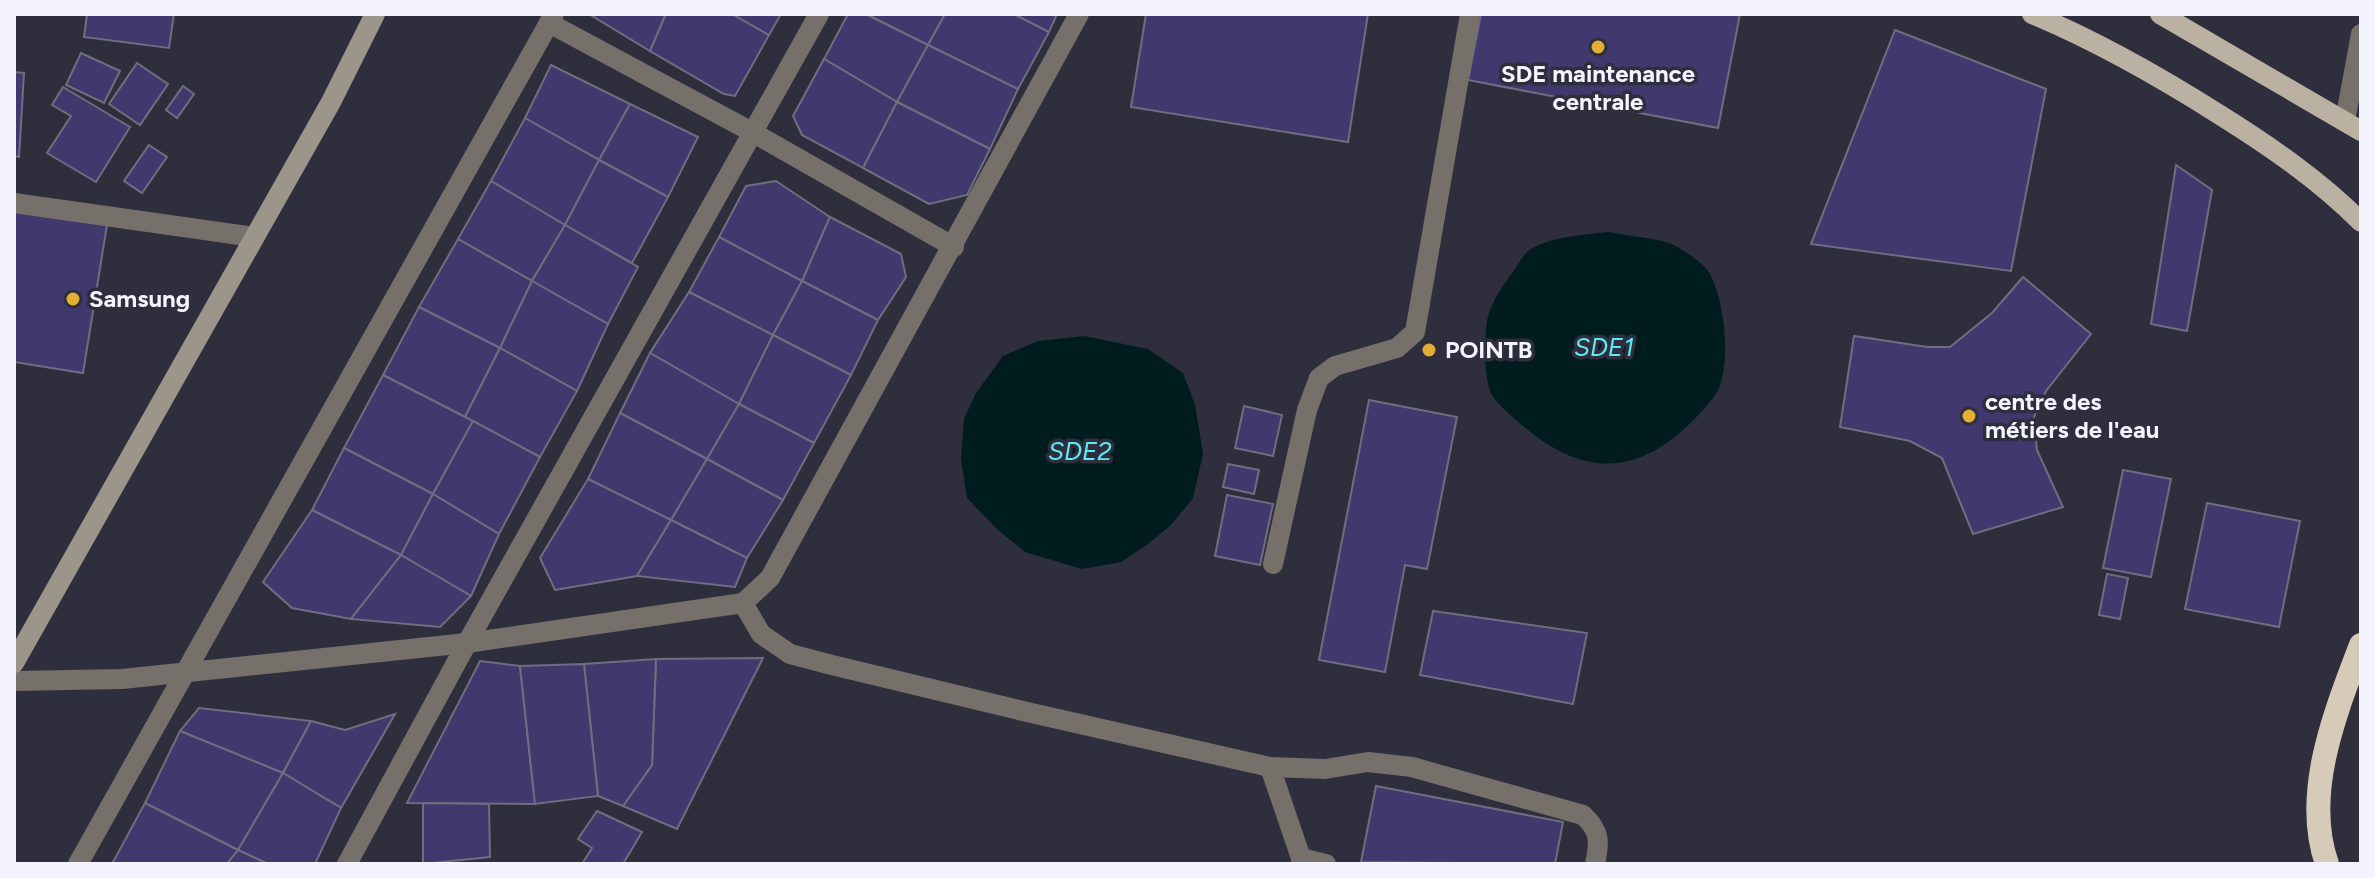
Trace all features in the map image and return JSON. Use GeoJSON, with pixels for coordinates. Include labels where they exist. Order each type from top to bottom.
{"type":"FeatureCollection","features":[{"type":"Feature","properties":{"kind":"highway"},"geometry":{"type":"LineString","coordinates":[[2327,864],[2321,848],[2319,796],[2329,737],[2361,645]]}},
{"type":"Feature","properties":{"kind":"main road"},"geometry":{"type":"LineString","coordinates":[[14,663],[331,102],[375,14]]}},
{"type":"Feature","properties":{"kind":"main road"},"geometry":{"type":"LineString","coordinates":[[2032,14],[2105,47],[2182,90],[2318,182],[2361,222]]}},
{"type":"Feature","properties":{"kind":"main road"},"geometry":{"type":"LineString","coordinates":[[2172,17],[2353,126]]}},
{"type":"Feature","properties":{"kind":"street"},"geometry":{"type":"LineString","coordinates":[[347,864],[819,14]]}},
{"type":"Feature","properties":{"kind":"street"},"geometry":{"type":"LineString","coordinates":[[14,681],[122,679],[467,643],[743,603],[770,578],[1079,14]]}},
{"type":"Feature","properties":{"kind":"street"},"geometry":{"type":"LineString","coordinates":[[1273,564],[1307,410],[1319,378],[1335,366],[1397,348],[1415,332],[1470,14]]}},
{"type":"Feature","properties":{"kind":"street"},"geometry":{"type":"LineString","coordinates":[[78,864],[552,18],[954,247]]}},
{"type":"Feature","properties":{"kind":"street"},"geometry":{"type":"LineString","coordinates":[[2353,126],[2361,34]]}},
{"type":"Feature","properties":{"kind":"street"},"geometry":{"type":"LineString","coordinates":[[14,203],[254,237]]}},
{"type":"Feature","properties":{"kind":"street"},"geometry":{"type":"LineString","coordinates":[[743,603],[761,634],[790,654],[1270,767],[1325,769],[1368,762],[1412,767],[1583,815],[1594,826],[1601,840],[1595,864]]}},
{"type":"Feature","properties":{"kind":"street"},"geometry":{"type":"LineString","coordinates":[[1270,767],[1302,861],[1326,864]]}},
{"type":"Feature","properties":{"kind":"water","name":"SDE1"},"geometry":{"type":"Polygon","coordinates":[[[1609,232],[1674,245],[1708,271],[1723,316],[1725,354],[1720,386],[1713,398],[1671,440],[1650,453],[1627,461],[1604,463],[1580,459],[1554,448],[1501,406],[1492,395],[1488,383],[1485,341],[1493,302],[1527,252],[1555,239],[1609,232]]]}},
{"type":"Feature","properties":{"kind":"water","name":"SDE2"},"geometry":{"type":"Polygon","coordinates":[[[1084,336],[1148,349],[1183,373],[1195,405],[1203,454],[1193,498],[1171,525],[1121,562],[1082,569],[1025,552],[998,530],[967,498],[961,459],[964,419],[976,393],[1003,356],[1038,341],[1084,336]]]}},
{"type":"Feature","properties":{"kind":"building"},"geometry":{"type":"Polygon","coordinates":[[[87,14],[174,14],[169,48],[84,37],[87,14]]]}},
{"type":"Feature","properties":{"kind":"building"},"geometry":{"type":"Polygon","coordinates":[[[589,14],[666,14],[650,51],[589,14]]]}},
{"type":"Feature","properties":{"kind":"building"},"geometry":{"type":"Polygon","coordinates":[[[666,14],[732,14],[769,35],[735,96],[724,94],[650,51],[666,14]]]}},
{"type":"Feature","properties":{"kind":"building"},"geometry":{"type":"Polygon","coordinates":[[[732,14],[781,14],[769,35],[732,14]]]}},
{"type":"Feature","properties":{"kind":"building"},"geometry":{"type":"Polygon","coordinates":[[[848,14],[866,14],[928,45],[897,102],[824,59],[848,14]]]}},
{"type":"Feature","properties":{"kind":"building"},"geometry":{"type":"Polygon","coordinates":[[[866,14],[945,14],[928,45],[866,14]]]}},
{"type":"Feature","properties":{"kind":"building"},"geometry":{"type":"Polygon","coordinates":[[[945,14],[1014,14],[1049,32],[1018,89],[928,45],[945,14]]]}},
{"type":"Feature","properties":{"kind":"building"},"geometry":{"type":"Polygon","coordinates":[[[1014,14],[1057,14],[1049,32],[1014,14]]]}},
{"type":"Feature","properties":{"kind":"building"},"geometry":{"type":"Polygon","coordinates":[[[1146,14],[1368,14],[1348,142],[1131,107],[1146,14]]]}},
{"type":"Feature","properties":{"kind":"building"},"geometry":{"type":"Polygon","coordinates":[[[1481,14],[1740,14],[1718,128],[1468,80],[1481,14]]]}},
{"type":"Feature","properties":{"kind":"building"},"geometry":{"type":"Polygon","coordinates":[[[1895,30],[2046,89],[2011,271],[1811,244],[1895,30]]]}},
{"type":"Feature","properties":{"kind":"building"},"geometry":{"type":"Polygon","coordinates":[[[928,45],[1018,89],[990,149],[897,102],[928,45]]]}},
{"type":"Feature","properties":{"kind":"building"},"geometry":{"type":"Polygon","coordinates":[[[81,53],[120,71],[104,103],[66,85],[81,53]]]}},
{"type":"Feature","properties":{"kind":"building"},"geometry":{"type":"Polygon","coordinates":[[[824,59],[897,102],[863,168],[802,135],[793,116],[824,59]]]}},
{"type":"Feature","properties":{"kind":"building"},"geometry":{"type":"Polygon","coordinates":[[[137,63],[168,84],[140,125],[109,104],[137,63]]]}},
{"type":"Feature","properties":{"kind":"building"},"geometry":{"type":"Polygon","coordinates":[[[551,65],[630,104],[599,160],[525,118],[551,65]]]}},
{"type":"Feature","properties":{"kind":"building"},"geometry":{"type":"Polygon","coordinates":[[[14,72],[24,73],[19,157],[14,156],[14,72]]]}},
{"type":"Feature","properties":{"kind":"building"},"geometry":{"type":"Polygon","coordinates":[[[183,86],[194,94],[177,118],[166,110],[183,86]]]}},
{"type":"Feature","properties":{"kind":"building"},"geometry":{"type":"Polygon","coordinates":[[[63,87],[130,127],[96,182],[47,153],[71,116],[52,105],[63,87]]]}},
{"type":"Feature","properties":{"kind":"building"},"geometry":{"type":"Polygon","coordinates":[[[897,102],[990,149],[967,195],[929,204],[863,168],[897,102]]]}},
{"type":"Feature","properties":{"kind":"building"},"geometry":{"type":"Polygon","coordinates":[[[630,104],[698,137],[668,197],[599,160],[630,104]]]}},
{"type":"Feature","properties":{"kind":"building"},"geometry":{"type":"Polygon","coordinates":[[[525,118],[599,160],[565,225],[491,181],[525,118]]]}},
{"type":"Feature","properties":{"kind":"building"},"geometry":{"type":"Polygon","coordinates":[[[149,145],[167,157],[142,193],[124,181],[149,145]]]}},
{"type":"Feature","properties":{"kind":"building"},"geometry":{"type":"Polygon","coordinates":[[[599,160],[668,197],[632,263],[565,225],[599,160]]]}},
{"type":"Feature","properties":{"kind":"building"},"geometry":{"type":"Polygon","coordinates":[[[2176,165],[2212,190],[2187,331],[2151,324],[2176,165]]]}},
{"type":"Feature","properties":{"kind":"building"},"geometry":{"type":"Polygon","coordinates":[[[491,181],[565,225],[532,281],[458,239],[491,181]]]}},
{"type":"Feature","properties":{"kind":"building"},"geometry":{"type":"Polygon","coordinates":[[[776,181],[830,217],[802,281],[719,237],[746,186],[776,181]]]}},
{"type":"Feature","properties":{"kind":"building"},"geometry":{"type":"Polygon","coordinates":[[[14,209],[107,225],[83,373],[14,362],[14,209]]]}},
{"type":"Feature","properties":{"kind":"building"},"geometry":{"type":"Polygon","coordinates":[[[830,217],[901,254],[906,277],[878,320],[802,281],[830,217]]]}},
{"type":"Feature","properties":{"kind":"building"},"geometry":{"type":"Polygon","coordinates":[[[565,225],[638,267],[608,324],[532,281],[565,225]]]}},
{"type":"Feature","properties":{"kind":"building"},"geometry":{"type":"Polygon","coordinates":[[[719,237],[802,281],[773,335],[689,292],[719,237]]]}},
{"type":"Feature","properties":{"kind":"building"},"geometry":{"type":"Polygon","coordinates":[[[458,239],[532,281],[500,348],[419,307],[458,239]]]}},
{"type":"Feature","properties":{"kind":"building"},"geometry":{"type":"Polygon","coordinates":[[[2023,277],[2091,334],[2046,391],[2033,419],[2037,450],[2063,507],[1973,534],[1942,458],[1910,441],[1840,427],[1854,336],[1927,347],[1950,347],[1992,313],[2023,277]]]}},
{"type":"Feature","properties":{"kind":"building"},"geometry":{"type":"Polygon","coordinates":[[[532,281],[608,324],[577,391],[500,348],[532,281]]]}},
{"type":"Feature","properties":{"kind":"building"},"geometry":{"type":"Polygon","coordinates":[[[802,281],[878,320],[851,375],[773,335],[802,281]]]}},
{"type":"Feature","properties":{"kind":"building"},"geometry":{"type":"Polygon","coordinates":[[[689,292],[773,335],[739,404],[650,353],[689,292]]]}},
{"type":"Feature","properties":{"kind":"building"},"geometry":{"type":"Polygon","coordinates":[[[419,307],[500,348],[465,417],[383,375],[419,307]]]}},
{"type":"Feature","properties":{"kind":"building"},"geometry":{"type":"Polygon","coordinates":[[[773,335],[851,375],[814,443],[739,404],[773,335]]]}},
{"type":"Feature","properties":{"kind":"building"},"geometry":{"type":"Polygon","coordinates":[[[500,348],[577,391],[540,457],[465,417],[500,348]]]}},
{"type":"Feature","properties":{"kind":"building"},"geometry":{"type":"Polygon","coordinates":[[[650,353],[739,404],[707,459],[620,413],[650,353]]]}},
{"type":"Feature","properties":{"kind":"building"},"geometry":{"type":"Polygon","coordinates":[[[383,375],[473,421],[433,494],[344,448],[383,375]]]}},
{"type":"Feature","properties":{"kind":"building"},"geometry":{"type":"Polygon","coordinates":[[[1369,400],[1457,417],[1427,569],[1405,565],[1385,672],[1319,660],[1369,400]]]}},
{"type":"Feature","properties":{"kind":"building"},"geometry":{"type":"Polygon","coordinates":[[[739,404],[814,443],[783,500],[707,459],[739,404]]]}},
{"type":"Feature","properties":{"kind":"building"},"geometry":{"type":"Polygon","coordinates":[[[1244,406],[1282,415],[1273,456],[1235,448],[1244,406]]]}},
{"type":"Feature","properties":{"kind":"building"},"geometry":{"type":"Polygon","coordinates":[[[620,413],[707,459],[671,520],[588,479],[620,413]]]}},
{"type":"Feature","properties":{"kind":"building"},"geometry":{"type":"Polygon","coordinates":[[[473,421],[540,457],[499,534],[433,494],[473,421]]]}},
{"type":"Feature","properties":{"kind":"building"},"geometry":{"type":"Polygon","coordinates":[[[344,448],[433,494],[401,555],[312,510],[344,448]]]}},
{"type":"Feature","properties":{"kind":"building"},"geometry":{"type":"Polygon","coordinates":[[[707,459],[783,500],[747,558],[671,520],[707,459]]]}},
{"type":"Feature","properties":{"kind":"building"},"geometry":{"type":"Polygon","coordinates":[[[1228,464],[1259,470],[1254,494],[1223,487],[1228,464]]]}},
{"type":"Feature","properties":{"kind":"building"},"geometry":{"type":"Polygon","coordinates":[[[2123,470],[2171,479],[2151,577],[2103,568],[2123,470]]]}},
{"type":"Feature","properties":{"kind":"building"},"geometry":{"type":"Polygon","coordinates":[[[588,479],[671,520],[637,576],[555,590],[540,558],[588,479]]]}},
{"type":"Feature","properties":{"kind":"building"},"geometry":{"type":"Polygon","coordinates":[[[433,494],[499,534],[471,596],[401,555],[433,494]]]}},
{"type":"Feature","properties":{"kind":"building"},"geometry":{"type":"Polygon","coordinates":[[[1227,495],[1273,504],[1260,565],[1215,556],[1227,495]]]}},
{"type":"Feature","properties":{"kind":"building"},"geometry":{"type":"Polygon","coordinates":[[[2207,503],[2300,521],[2279,627],[2185,609],[2207,503]]]}},
{"type":"Feature","properties":{"kind":"building"},"geometry":{"type":"Polygon","coordinates":[[[312,510],[401,555],[351,619],[292,608],[263,582],[312,510]]]}},
{"type":"Feature","properties":{"kind":"building"},"geometry":{"type":"Polygon","coordinates":[[[671,520],[747,558],[735,587],[637,576],[671,520]]]}},
{"type":"Feature","properties":{"kind":"building"},"geometry":{"type":"Polygon","coordinates":[[[401,555],[471,596],[440,627],[351,619],[401,555]]]}},
{"type":"Feature","properties":{"kind":"building"},"geometry":{"type":"Polygon","coordinates":[[[2107,574],[2128,578],[2120,619],[2099,615],[2107,574]]]}},
{"type":"Feature","properties":{"kind":"building"},"geometry":{"type":"Polygon","coordinates":[[[1433,611],[1587,633],[1573,704],[1420,675],[1433,611]]]}},
{"type":"Feature","properties":{"kind":"building"},"geometry":{"type":"Polygon","coordinates":[[[763,658],[677,829],[623,806],[652,765],[656,659],[763,658]]]}},
{"type":"Feature","properties":{"kind":"building"},"geometry":{"type":"Polygon","coordinates":[[[656,659],[652,765],[623,806],[598,796],[584,664],[656,659]]]}},
{"type":"Feature","properties":{"kind":"building"},"geometry":{"type":"Polygon","coordinates":[[[480,661],[520,666],[535,804],[407,803],[480,661]]]}},
{"type":"Feature","properties":{"kind":"building"},"geometry":{"type":"Polygon","coordinates":[[[584,664],[598,796],[535,804],[520,666],[584,664]]]}},
{"type":"Feature","properties":{"kind":"building"},"geometry":{"type":"Polygon","coordinates":[[[199,708],[311,721],[283,773],[180,731],[199,708]]]}},
{"type":"Feature","properties":{"kind":"building"},"geometry":{"type":"Polygon","coordinates":[[[395,714],[341,808],[283,773],[311,721],[345,730],[395,714]]]}},
{"type":"Feature","properties":{"kind":"building"},"geometry":{"type":"Polygon","coordinates":[[[180,731],[283,773],[238,850],[145,803],[180,731]]]}},
{"type":"Feature","properties":{"kind":"building"},"geometry":{"type":"Polygon","coordinates":[[[283,773],[341,808],[315,864],[268,864],[238,850],[283,773]]]}},
{"type":"Feature","properties":{"kind":"building"},"geometry":{"type":"Polygon","coordinates":[[[1376,786],[1563,822],[1555,864],[1361,862],[1376,786]]]}},
{"type":"Feature","properties":{"kind":"building"},"geometry":{"type":"Polygon","coordinates":[[[145,803],[238,850],[227,864],[112,864],[145,803]]]}},
{"type":"Feature","properties":{"kind":"building"},"geometry":{"type":"Polygon","coordinates":[[[423,803],[489,804],[490,857],[423,864],[423,803]]]}},
{"type":"Feature","properties":{"kind":"building"},"geometry":{"type":"Polygon","coordinates":[[[597,811],[642,832],[623,864],[582,864],[592,848],[578,839],[597,811]]]}},
{"type":"Feature","properties":{"kind":"building"},"geometry":{"type":"Polygon","coordinates":[[[238,850],[268,864],[227,864],[238,850]]]}},
{"type":"Feature","properties":{"kind":"place","name":"SDE maintenance centrale"},"geometry":{"type":"Point","coordinates":[1598,47]}},
{"type":"Feature","properties":{"kind":"place","name":"Samsung"},"geometry":{"type":"Point","coordinates":[73,299]}},
{"type":"Feature","properties":{"kind":"place","name":"POINTB"},"geometry":{"type":"Point","coordinates":[1429,350]}},
{"type":"Feature","properties":{"kind":"place","name":"centre des métiers de l'eau"},"geometry":{"type":"Point","coordinates":[1969,416]}}]}
